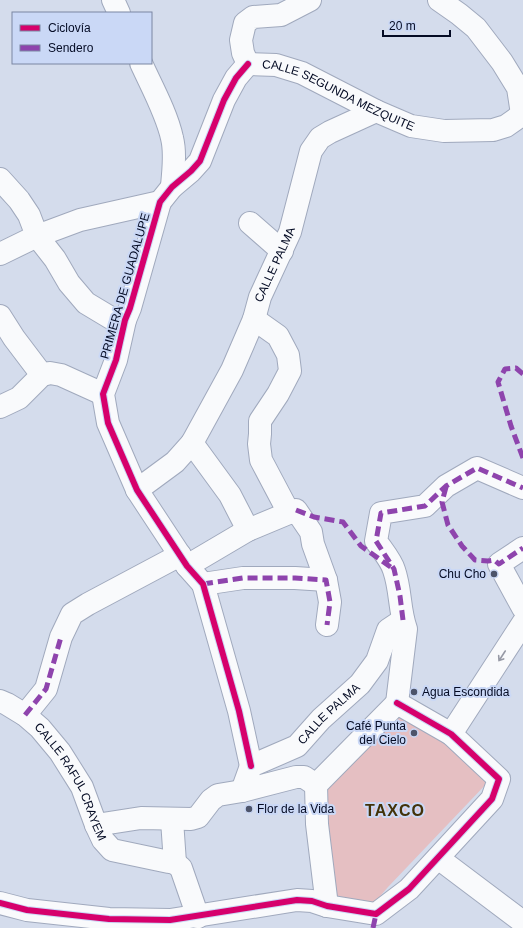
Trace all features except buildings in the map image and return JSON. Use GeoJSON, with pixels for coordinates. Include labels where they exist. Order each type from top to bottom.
{"type":"FeatureCollection","features":[{"type":"Feature","properties":{"kind":"street"},"geometry":{"type":"LineString","coordinates":[[113,0],[119,12]]}},
{"type":"Feature","properties":{"kind":"street"},"geometry":{"type":"LineString","coordinates":[[248,64],[243,53],[241,40],[245,23],[253,16],[281,15],[310,0]]}},
{"type":"Feature","properties":{"kind":"street"},"geometry":{"type":"LineString","coordinates":[[440,0],[476,28],[502,62],[518,88],[523,114]]}},
{"type":"Feature","properties":{"kind":"street","name":"PRIMERA DE GUADALUPE"},"geometry":{"type":"LineString","coordinates":[[103,394],[116,360],[125,320],[166,195],[174,157],[172,138],[141,64]]}},
{"type":"Feature","properties":{"kind":"street","name":"CALLE SEGUNDA MEZQUITE"},"geometry":{"type":"LineString","coordinates":[[166,195],[200,161],[224,100],[236,78],[248,64],[276,65],[302,73],[376,111],[411,126],[444,131],[493,130],[506,126],[523,114]]}},
{"type":"Feature","properties":{"kind":"street","name":"CALLE PALMA"},"geometry":{"type":"LineString","coordinates":[[137,490],[175,462],[192,443],[232,370],[254,319],[260,297],[290,232],[311,151],[320,138],[376,111]]}},
{"type":"Feature","properties":{"kind":"street"},"geometry":{"type":"LineString","coordinates":[[0,179],[19,200],[29,215],[37,236],[55,259],[69,283],[86,303],[110,318],[125,320]]}},
{"type":"Feature","properties":{"kind":"street"},"geometry":{"type":"LineString","coordinates":[[0,254],[37,236],[80,220],[166,195]]}},
{"type":"Feature","properties":{"kind":"street"},"geometry":{"type":"LineString","coordinates":[[250,224],[282,251]]}},
{"type":"Feature","properties":{"kind":"street"},"geometry":{"type":"LineString","coordinates":[[0,316],[14,338],[42,375]]}},
{"type":"Feature","properties":{"kind":"street"},"geometry":{"type":"LineString","coordinates":[[254,319],[278,336],[288,355],[290,371],[278,394],[260,420],[259,444],[261,460],[292,511],[311,532],[313,544],[326,580],[330,602],[327,626]]}},
{"type":"Feature","properties":{"kind":"street"},"geometry":{"type":"LineString","coordinates":[[0,407],[18,398],[42,375],[50,373],[61,375],[103,394],[108,423],[137,490],[183,560],[203,584],[239,712],[251,766],[242,791]]}},
{"type":"Feature","properties":{"kind":"street"},"geometry":{"type":"LineString","coordinates":[[192,443],[230,495],[248,530]]}},
{"type":"Feature","properties":{"kind":"street"},"geometry":{"type":"LineString","coordinates":[[327,906],[317,824],[316,785],[397,703],[406,629],[394,569],[376,541],[382,513],[425,506],[446,486],[477,468],[523,488]]}},
{"type":"Feature","properties":{"kind":"street"},"geometry":{"type":"LineString","coordinates":[[25,716],[46,689],[61,637],[72,614],[88,604],[292,511]]}},
{"type":"Feature","properties":{"kind":"street"},"geometry":{"type":"LineString","coordinates":[[523,548],[499,564],[523,608]]}},
{"type":"Feature","properties":{"kind":"street"},"geometry":{"type":"LineString","coordinates":[[203,584],[243,578],[295,578],[326,580]]}},
{"type":"Feature","properties":{"kind":"street","name":"CALLE PALMA"},"geometry":{"type":"LineString","coordinates":[[251,766],[297,746],[321,719],[360,684],[377,661],[388,630],[403,620]]}},
{"type":"Feature","properties":{"kind":"street"},"geometry":{"type":"LineString","coordinates":[[451,734],[523,623]]}},
{"type":"Feature","properties":{"kind":"street","name":"CALLE RAFUL CRAYEM"},"geometry":{"type":"LineString","coordinates":[[0,701],[25,716],[40,728],[60,752],[82,787],[103,840],[112,850],[175,863]]}},
{"type":"Feature","properties":{"kind":"street"},"geometry":{"type":"LineString","coordinates":[[0,903],[27,910],[109,924],[198,917],[297,900],[327,906],[374,921],[409,889],[492,799],[499,779],[451,734],[397,703]]}},
{"type":"Feature","properties":{"kind":"street"},"geometry":{"type":"LineString","coordinates":[[96,825],[141,818],[172,820],[191,819],[198,817],[211,800],[218,795],[242,791],[296,776],[304,777],[316,785]]}},
{"type":"Feature","properties":{"kind":"street"},"geometry":{"type":"LineString","coordinates":[[172,820],[175,863],[182,868],[198,917]]}},
{"type":"Feature","properties":{"kind":"street"},"geometry":{"type":"LineString","coordinates":[[438,858],[523,922]]}},
{"type":"Feature","properties":{"kind":"shaded area"},"geometry":{"type":"Polygon","coordinates":[[[395,708],[451,735],[490,780],[369,909],[337,906],[321,788],[395,708]]]}},
{"type":"Feature","properties":{"kind":"marked path"},"geometry":{"type":"LineString","coordinates":[[523,374],[516,368],[505,369],[498,382],[511,426],[523,458]]}},
{"type":"Feature","properties":{"kind":"marked path"},"geometry":{"type":"LineString","coordinates":[[403,620],[400,596],[394,569],[376,541],[381,513],[425,506],[446,486],[477,468],[523,488]]}},
{"type":"Feature","properties":{"kind":"marked path"},"geometry":{"type":"LineString","coordinates":[[446,487],[442,502],[448,525],[462,546],[475,560],[494,560],[499,564],[523,548]]}},
{"type":"Feature","properties":{"kind":"marked path"},"geometry":{"type":"LineString","coordinates":[[296,510],[314,517],[343,522],[361,546],[392,568]]}},
{"type":"Feature","properties":{"kind":"marked path"},"geometry":{"type":"LineString","coordinates":[[203,584],[243,578],[295,578],[326,580],[330,602],[327,625]]}},
{"type":"Feature","properties":{"kind":"marked path"},"geometry":{"type":"LineString","coordinates":[[25,715],[46,689],[61,637]]}},
{"type":"Feature","properties":{"kind":"marked path"},"geometry":{"type":"LineString","coordinates":[[373,928],[376,914]]}},
{"type":"Feature","properties":{"kind":"cycle path"},"geometry":{"type":"LineString","coordinates":[[248,64],[236,78],[224,100],[200,161],[191,171],[172,187],[160,202],[130,308],[125,320],[116,360],[103,394],[108,423],[137,490],[187,566],[203,584],[239,711],[251,766]]}},
{"type":"Feature","properties":{"kind":"cycle path"},"geometry":{"type":"LineString","coordinates":[[0,903],[27,910],[109,919],[170,920],[297,900],[312,901],[327,906],[376,914],[409,889],[492,799],[499,779],[451,734],[397,703]]}},
{"type":"Feature","properties":{"kind":"place","name":"Chu Cho"},"geometry":{"type":"Point","coordinates":[494,574]}},
{"type":"Feature","properties":{"kind":"place","name":"Agua Escondida"},"geometry":{"type":"Point","coordinates":[414,692]}},
{"type":"Feature","properties":{"kind":"place","name":"Café Punta del Cielo"},"geometry":{"type":"Point","coordinates":[414,733]}},
{"type":"Feature","properties":{"kind":"place","name":"Flor de la Vida"},"geometry":{"type":"Point","coordinates":[249,809]}},
{"type":"Feature","properties":{"kind":"district","name":"TAXCO"},"geometry":{"type":"Point","coordinates":[395,810]}}]}
